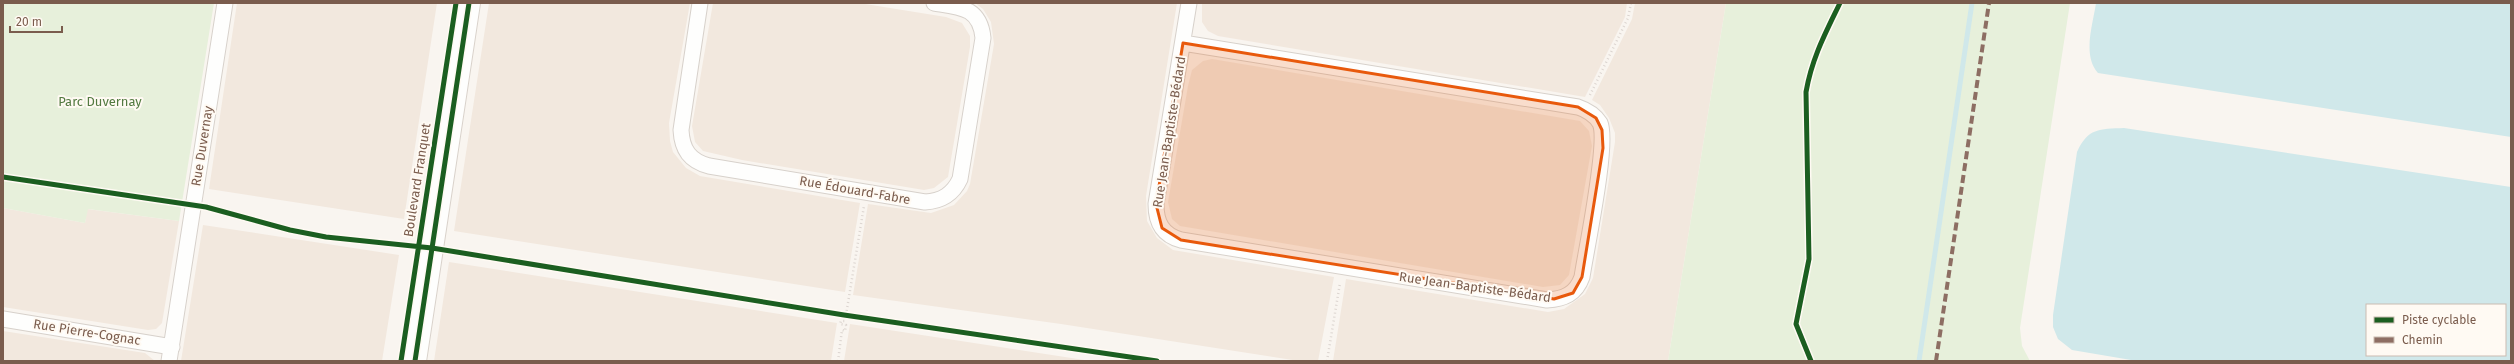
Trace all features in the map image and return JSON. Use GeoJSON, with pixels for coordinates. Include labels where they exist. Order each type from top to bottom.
{"type":"FeatureCollection","features":[{"type":"Feature","properties":{"kind":"street","name":"Rue Duvernay"},"geometry":{"type":"LineString","coordinates":[[170,354],[225,3]]}},
{"type":"Feature","properties":{"kind":"street","name":"Boulevard Franquet"},"geometry":{"type":"LineString","coordinates":[[401,361],[456,3]]}},
{"type":"Feature","properties":{"kind":"street","name":"Boulevard Franquet"},"geometry":{"type":"LineString","coordinates":[[414,361],[470,3]]}},
{"type":"Feature","properties":{"kind":"street","name":"Rue Édouard-Fabre"},"geometry":{"type":"LineString","coordinates":[[700,3],[681,130],[684,148],[693,160],[709,166],[925,202],[939,200],[949,194],[960,179],[983,38],[981,26],[970,12],[934,3]]}},
{"type":"Feature","properties":{"kind":"street","name":"Rue Jean-Baptiste-Bédard"},"geometry":{"type":"LineString","coordinates":[[1183,43],[1578,107],[1591,113],[1600,124],[1603,148],[1580,284],[1566,296],[1547,300],[1173,238],[1162,228],[1157,217],[1156,204],[1189,3]]}},
{"type":"Feature","properties":{"kind":"street","name":"Rue Pierre-Cognac"},"geometry":{"type":"LineString","coordinates":[[3,319],[170,354]]}},
{"type":"Feature","properties":{"kind":"path"},"geometry":{"type":"LineString","coordinates":[[1589,99],[1628,18],[1631,3]]}},
{"type":"Feature","properties":{"kind":"path"},"geometry":{"type":"LineString","coordinates":[[838,361],[842,330],[845,331],[846,325],[840,324],[841,321],[845,321],[844,316],[864,204]]}},
{"type":"Feature","properties":{"kind":"path"},"geometry":{"type":"LineString","coordinates":[[1327,361],[1340,278]]}},
{"type":"Feature","properties":{"kind":"path"},"geometry":{"type":"LineString","coordinates":[[837,314],[852,317]]}},
{"type":"Feature","properties":{"kind":"highlighted area"},"geometry":{"type":"Polygon","coordinates":[[[1183,43],[1578,107],[1596,118],[1602,130],[1603,148],[1582,277],[1573,293],[1554,299],[1181,240],[1162,228],[1156,204],[1183,43]]]}},
{"type":"Feature","properties":{"kind":"shaded area"},"geometry":{"type":"Polygon","coordinates":[[[237,3],[437,3],[404,219],[209,189],[237,3]]]}},
{"type":"Feature","properties":{"kind":"shaded area"},"geometry":{"type":"Polygon","coordinates":[[[489,3],[690,3],[669,123],[670,141],[673,152],[686,168],[700,176],[860,203],[845,292],[454,231],[489,3]]]}},
{"type":"Feature","properties":{"kind":"shaded area"},"geometry":{"type":"Polygon","coordinates":[[[713,3],[859,3],[946,17],[962,23],[970,36],[970,47],[948,177],[934,188],[924,190],[742,160],[703,151],[695,142],[692,126],[713,3]]]}},
{"type":"Feature","properties":{"kind":"shaded area"},"geometry":{"type":"Polygon","coordinates":[[[975,3],[1177,3],[1146,196],[1147,221],[1157,238],[1173,250],[1334,277],[1318,361],[1299,361],[1061,324],[853,295],[868,204],[931,213],[954,205],[967,191],[970,184],[994,44],[991,22],[983,9],[975,3]]]}},
{"type":"Feature","properties":{"kind":"shaded area"},"geometry":{"type":"Polygon","coordinates":[[[1202,3],[1627,3],[1625,17],[1585,97],[1218,36],[1208,31],[1202,22],[1202,3]]]}},
{"type":"Feature","properties":{"kind":"shaded area"},"geometry":{"type":"Polygon","coordinates":[[[1635,3],[1726,3],[1668,361],[1333,361],[1346,279],[1548,312],[1564,309],[1585,294],[1593,278],[1615,142],[1615,133],[1609,118],[1600,105],[1592,100],[1632,19],[1635,3]]]}},
{"type":"Feature","properties":{"kind":"shaded area"},"geometry":{"type":"Polygon","coordinates":[[[1212,59],[1580,121],[1589,131],[1592,146],[1569,275],[1560,285],[1543,287],[1180,226],[1172,219],[1168,202],[1188,86],[1192,70],[1203,61],[1212,59]]]}},
{"type":"Feature","properties":{"kind":"shaded area"},"geometry":{"type":"Polygon","coordinates":[[[3,208],[85,223],[87,209],[179,221],[162,323],[156,329],[148,330],[3,307],[3,208]]]}},
{"type":"Feature","properties":{"kind":"shaded area"},"geometry":{"type":"Polygon","coordinates":[[[203,225],[399,255],[382,361],[181,361],[203,225]]]}},
{"type":"Feature","properties":{"kind":"shaded area"},"geometry":{"type":"Polygon","coordinates":[[[449,262],[837,323],[831,361],[434,361],[449,262]]]}},
{"type":"Feature","properties":{"kind":"shaded area"},"geometry":{"type":"Polygon","coordinates":[[[850,324],[1091,361],[844,361],[850,324]]]}},
{"type":"Feature","properties":{"kind":"shaded area"},"geometry":{"type":"Polygon","coordinates":[[[3,331],[145,353],[155,361],[3,361],[3,331]]]}},
{"type":"Feature","properties":{"kind":"green space","name":"Parc Duvernay"},"geometry":{"type":"Polygon","coordinates":[[[3,3],[214,3],[179,221],[88,209],[85,223],[3,208],[3,3]]]}},
{"type":"Feature","properties":{"kind":"green space"},"geometry":{"type":"Polygon","coordinates":[[[1726,3],[2070,3],[2020,328],[2022,346],[2030,361],[1668,361],[1726,3]]]}},
{"type":"Feature","properties":{"kind":"water"},"geometry":{"type":"Polygon","coordinates":[[[2096,3],[2511,3],[2511,137],[2098,73],[2093,66],[2090,48],[2091,30],[2096,3]]]}},
{"type":"Feature","properties":{"kind":"water"},"geometry":{"type":"Polygon","coordinates":[[[2124,128],[2511,187],[2511,361],[2137,361],[2072,350],[2058,339],[2053,327],[2053,315],[2077,152],[2085,138],[2095,131],[2124,128]]]}},
{"type":"Feature","properties":{"kind":"waterway"},"geometry":{"type":"LineString","coordinates":[[1919,361],[1972,3]]}},
{"type":"Feature","properties":{"kind":"marked path"},"geometry":{"type":"LineString","coordinates":[[1936,361],[1989,3]]}},
{"type":"Feature","properties":{"kind":"cycle path"},"geometry":{"type":"LineString","coordinates":[[401,361],[456,3]]}},
{"type":"Feature","properties":{"kind":"cycle path"},"geometry":{"type":"LineString","coordinates":[[415,361],[469,3]]}},
{"type":"Feature","properties":{"kind":"cycle path"},"geometry":{"type":"LineString","coordinates":[[1811,361],[1796,324],[1809,259],[1806,92],[1815,57],[1840,3]]}},
{"type":"Feature","properties":{"kind":"cycle path"},"geometry":{"type":"LineString","coordinates":[[3,177],[206,207],[290,230],[326,237],[432,248],[844,315],[1157,361]]}}]}
